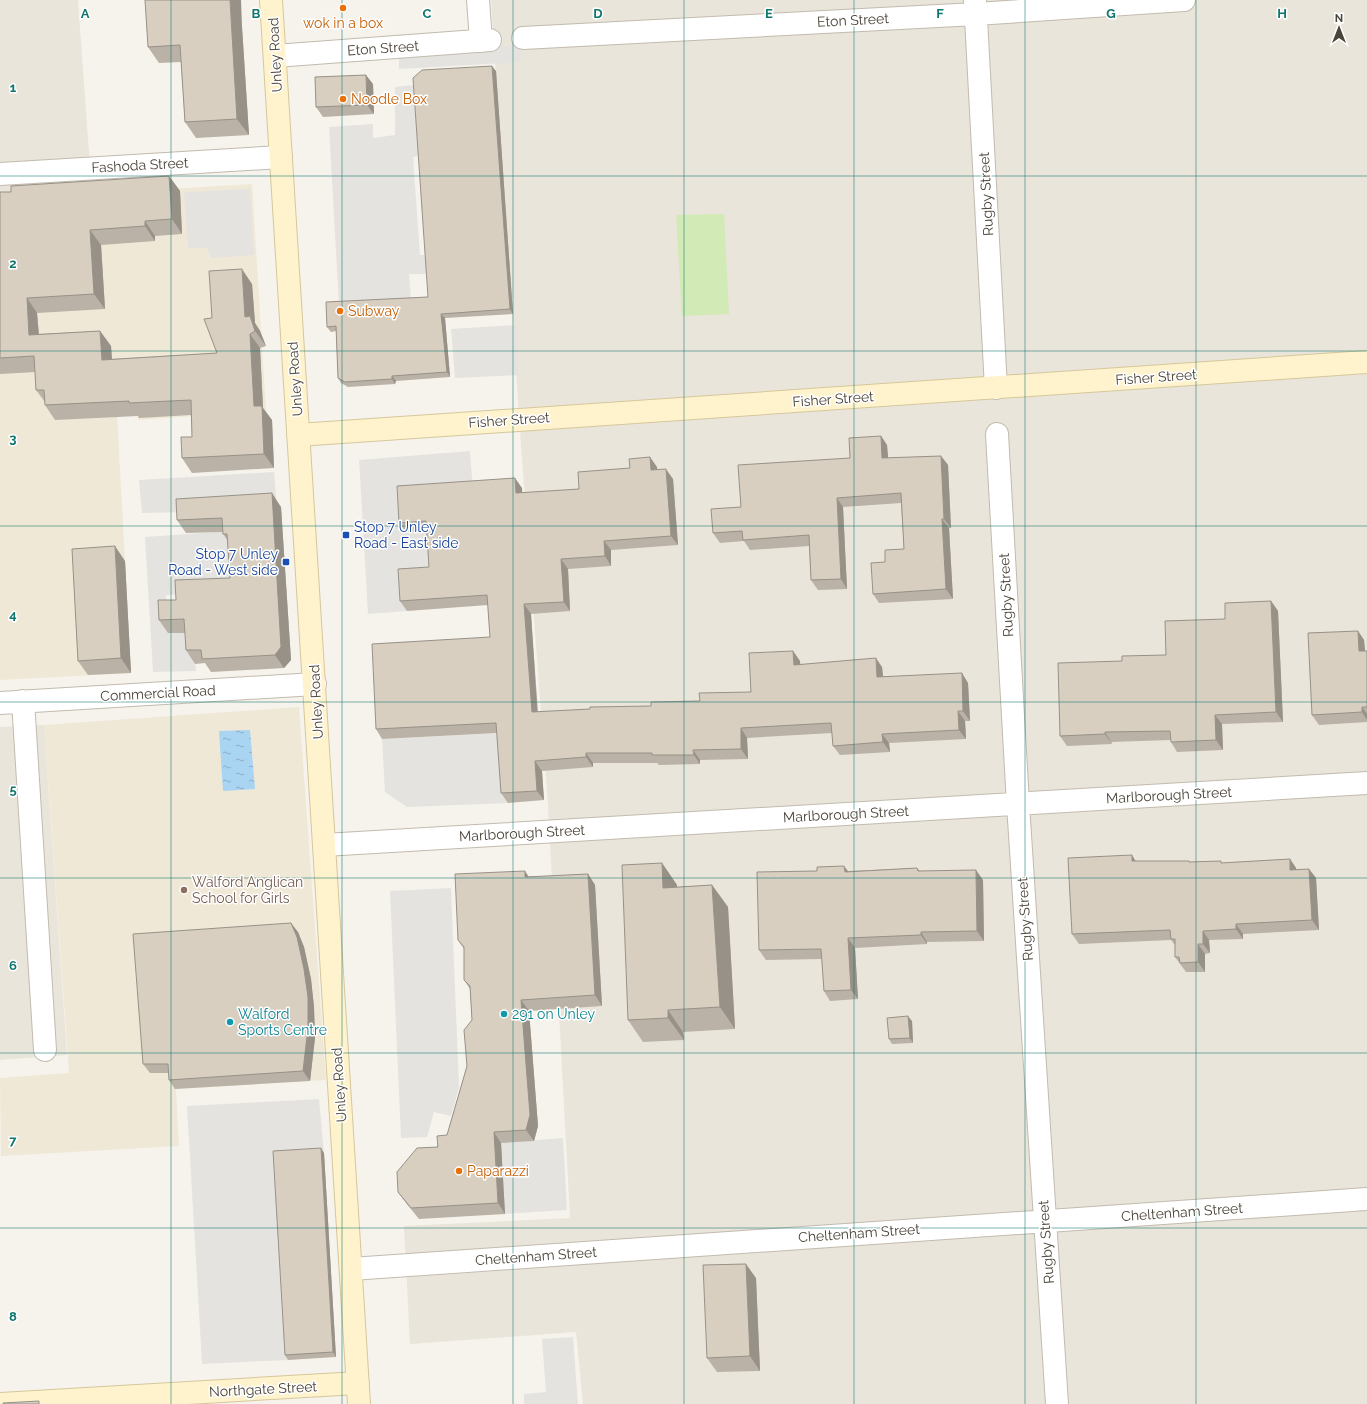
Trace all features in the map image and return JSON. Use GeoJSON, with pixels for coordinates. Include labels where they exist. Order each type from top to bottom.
{"type":"FeatureCollection","features":[{"type":"Feature","properties":{"kind":"main road","name":"Unley Road"},"geometry":{"type":"LineString","coordinates":[[271,0],[359,1394]]}},
{"type":"Feature","properties":{"kind":"main road","name":"Fisher Street"},"geometry":{"type":"LineString","coordinates":[[298,435],[1367,362]]}},
{"type":"Feature","properties":{"kind":"main road","name":"Northgate Street"},"geometry":{"type":"LineString","coordinates":[[0,1404],[359,1394]]}},
{"type":"Feature","properties":{"kind":"street","name":"Eton Street"},"geometry":{"type":"LineString","coordinates":[[275,56],[485,40],[478,0]]}},
{"type":"Feature","properties":{"kind":"street","name":"Eton Street"},"geometry":{"type":"LineString","coordinates":[[523,38],[976,7],[1184,0]]}},
{"type":"Feature","properties":{"kind":"street","name":"Rugby Street"},"geometry":{"type":"LineString","coordinates":[[976,7],[996,388]]}},
{"type":"Feature","properties":{"kind":"street","name":"Fashoda Street"},"geometry":{"type":"LineString","coordinates":[[0,174],[280,157]]}},
{"type":"Feature","properties":{"kind":"street","name":"Rugby Street"},"geometry":{"type":"LineString","coordinates":[[997,434],[1018,804],[1056,1404]]}},
{"type":"Feature","properties":{"kind":"street","name":"Commercial Road"},"geometry":{"type":"LineString","coordinates":[[0,703],[315,684]]}},
{"type":"Feature","properties":{"kind":"street"},"geometry":{"type":"LineString","coordinates":[[23,701],[45,1050]]}},
{"type":"Feature","properties":{"kind":"street","name":"Marlborough Street"},"geometry":{"type":"LineString","coordinates":[[324,845],[1367,783]]}},
{"type":"Feature","properties":{"kind":"street","name":"Cheltenham Street"},"geometry":{"type":"LineString","coordinates":[[351,1268],[1367,1199]]}},
{"type":"Feature","properties":{"kind":"shaded area"},"geometry":{"type":"Polygon","coordinates":[[[0,0],[78,0],[92,193],[0,199],[0,0]]]}},
{"type":"Feature","properties":{"kind":"shaded area"},"geometry":{"type":"Polygon","coordinates":[[[491,0],[1367,0],[1367,1404],[583,1404],[576,1332],[410,1344],[404,1226],[570,1218],[548,805],[521,445],[491,0]]]}},
{"type":"Feature","properties":{"kind":"shaded area"},"geometry":{"type":"Polygon","coordinates":[[[520,45],[521,62],[399,69],[399,52],[520,45]]]}},
{"type":"Feature","properties":{"kind":"shaded area"},"geometry":{"type":"Polygon","coordinates":[[[414,85],[419,156],[413,157],[420,255],[427,255],[427,274],[409,274],[411,301],[339,305],[329,127],[373,124],[373,138],[395,135],[395,87],[414,85]]]}},
{"type":"Feature","properties":{"kind":"shaded area"},"geometry":{"type":"Polygon","coordinates":[[[252,184],[266,411],[138,420],[137,393],[116,396],[131,673],[0,680],[0,199],[252,184]]]}},
{"type":"Feature","properties":{"kind":"shaded area"},"geometry":{"type":"Polygon","coordinates":[[[250,189],[254,255],[211,258],[207,248],[188,248],[184,192],[250,189]]]}},
{"type":"Feature","properties":{"kind":"shaded area"},"geometry":{"type":"Polygon","coordinates":[[[516,325],[519,375],[455,378],[451,329],[516,325]]]}},
{"type":"Feature","properties":{"kind":"shaded area"},"geometry":{"type":"Polygon","coordinates":[[[470,451],[473,491],[433,531],[436,576],[405,578],[407,611],[368,614],[359,460],[470,451]]]}},
{"type":"Feature","properties":{"kind":"shaded area"},"geometry":{"type":"Polygon","coordinates":[[[274,472],[277,507],[142,513],[139,480],[274,472]]]}},
{"type":"Feature","properties":{"kind":"shaded area"},"geometry":{"type":"Polygon","coordinates":[[[231,531],[235,591],[166,595],[168,633],[193,632],[196,671],[153,672],[145,537],[231,531]]]}},
{"type":"Feature","properties":{"kind":"shaded area","name":"Walford Anglican School for Girls"},"geometry":{"type":"Polygon","coordinates":[[[299,707],[326,1080],[176,1089],[179,1146],[1,1156],[0,1078],[69,1073],[44,725],[299,707]]]}},
{"type":"Feature","properties":{"kind":"shaded area"},"geometry":{"type":"Polygon","coordinates":[[[44,725],[67,1055],[0,1060],[0,727],[44,725]]]}},
{"type":"Feature","properties":{"kind":"shaded area"},"geometry":{"type":"Polygon","coordinates":[[[500,733],[508,803],[407,807],[385,792],[382,739],[500,733]]]}},
{"type":"Feature","properties":{"kind":"shaded area"},"geometry":{"type":"Polygon","coordinates":[[[451,888],[459,1087],[451,1116],[434,1112],[427,1137],[401,1138],[390,891],[451,888]]]}},
{"type":"Feature","properties":{"kind":"shaded area"},"geometry":{"type":"Polygon","coordinates":[[[319,1099],[324,1153],[276,1156],[288,1360],[202,1364],[187,1106],[319,1099]]]}},
{"type":"Feature","properties":{"kind":"shaded area"},"geometry":{"type":"Polygon","coordinates":[[[563,1138],[567,1210],[505,1214],[500,1143],[563,1138]]]}},
{"type":"Feature","properties":{"kind":"shaded area"},"geometry":{"type":"Polygon","coordinates":[[[573,1337],[578,1404],[524,1404],[524,1394],[546,1392],[542,1339],[573,1337]]]}},
{"type":"Feature","properties":{"kind":"green space"},"geometry":{"type":"Polygon","coordinates":[[[724,214],[729,314],[682,316],[676,215],[724,214]]]}},
{"type":"Feature","properties":{"kind":"water"},"geometry":{"type":"Polygon","coordinates":[[[250,730],[255,789],[223,791],[219,731],[250,730]]]}},
{"type":"Feature","properties":{"kind":"building"},"geometry":{"type":"Polygon","coordinates":[[[145,0],[230,0],[237,119],[185,122],[180,45],[148,47],[145,0]]]}},
{"type":"Feature","properties":{"kind":"building"},"geometry":{"type":"Polygon","coordinates":[[[492,66],[510,309],[441,314],[447,372],[392,376],[392,379],[345,382],[338,378],[336,326],[327,327],[326,302],[428,297],[413,78],[422,70],[492,66]]]}},
{"type":"Feature","properties":{"kind":"building"},"geometry":{"type":"Polygon","coordinates":[[[366,75],[367,105],[316,107],[315,77],[366,75]]]}},
{"type":"Feature","properties":{"kind":"building"},"geometry":{"type":"Polygon","coordinates":[[[169,176],[172,219],[145,221],[145,226],[90,230],[94,294],[27,298],[29,335],[100,331],[102,360],[217,353],[204,319],[212,318],[209,271],[242,269],[245,317],[250,316],[255,331],[250,334],[254,406],[262,406],[264,454],[182,458],[181,437],[192,437],[191,400],[45,405],[44,390],[36,390],[34,356],[0,358],[0,192],[11,192],[11,186],[169,176]]]}},
{"type":"Feature","properties":{"kind":"building"},"geometry":{"type":"Polygon","coordinates":[[[881,436],[882,458],[941,456],[944,519],[942,519],[946,589],[873,594],[871,563],[885,562],[885,550],[904,549],[901,493],[837,498],[841,579],[811,580],[809,535],[743,540],[742,531],[713,533],[711,509],[741,507],[738,465],[850,458],[849,438],[881,436]]]}},
{"type":"Feature","properties":{"kind":"building"},"geometry":{"type":"Polygon","coordinates":[[[650,457],[651,470],[666,469],[671,536],[604,541],[605,556],[561,559],[564,602],[524,604],[532,712],[590,709],[590,707],[651,706],[651,702],[700,701],[699,693],[751,692],[749,653],[793,651],[794,665],[876,658],[877,677],[962,673],[963,711],[958,711],[959,730],[882,734],[883,742],[833,746],[831,723],[741,728],[741,749],[693,750],[694,755],[652,755],[652,753],[586,753],[586,757],[535,761],[537,791],[501,793],[496,723],[376,729],[372,644],[490,637],[487,595],[400,601],[398,569],[429,567],[426,521],[399,523],[397,486],[515,478],[516,493],[579,489],[578,472],[630,468],[629,459],[650,457]]]}},
{"type":"Feature","properties":{"kind":"building"},"geometry":{"type":"Polygon","coordinates":[[[272,493],[281,647],[275,655],[202,659],[201,650],[186,650],[184,619],[159,620],[158,600],[176,600],[175,580],[230,578],[227,534],[223,534],[222,518],[177,520],[176,499],[272,493]]]}},
{"type":"Feature","properties":{"kind":"building"},"geometry":{"type":"Polygon","coordinates":[[[115,546],[121,658],[78,661],[72,549],[115,546]]]}},
{"type":"Feature","properties":{"kind":"building"},"geometry":{"type":"Polygon","coordinates":[[[1271,601],[1276,712],[1215,715],[1216,740],[1171,742],[1170,731],[1105,732],[1105,734],[1060,736],[1058,663],[1122,661],[1122,656],[1166,655],[1165,621],[1225,619],[1225,603],[1271,601]]]}},
{"type":"Feature","properties":{"kind":"building"},"geometry":{"type":"Polygon","coordinates":[[[1358,631],[1359,651],[1367,651],[1367,707],[1362,707],[1362,712],[1312,715],[1308,633],[1358,631]]]}},
{"type":"Feature","properties":{"kind":"building"},"geometry":{"type":"Polygon","coordinates":[[[1132,855],[1132,861],[1221,861],[1221,863],[1290,859],[1290,870],[1309,869],[1312,920],[1236,924],[1236,929],[1203,931],[1203,944],[1198,944],[1198,962],[1180,963],[1179,957],[1175,957],[1175,939],[1171,939],[1170,930],[1072,934],[1068,858],[1132,855]]]}},
{"type":"Feature","properties":{"kind":"building"},"geometry":{"type":"Polygon","coordinates":[[[662,863],[663,888],[712,885],[720,1007],[668,1010],[668,1018],[628,1020],[622,865],[662,863]]]}},
{"type":"Feature","properties":{"kind":"building"},"geometry":{"type":"Polygon","coordinates":[[[844,866],[845,872],[917,868],[918,871],[976,870],[977,931],[921,932],[921,935],[848,938],[851,990],[824,991],[821,949],[759,950],[757,872],[817,871],[817,867],[844,866]]]}},
{"type":"Feature","properties":{"kind":"building"},"geometry":{"type":"Polygon","coordinates":[[[525,871],[525,877],[588,874],[595,995],[521,1000],[530,1115],[526,1130],[494,1132],[498,1203],[411,1208],[398,1192],[397,1172],[417,1148],[438,1147],[437,1136],[447,1135],[467,1066],[464,1030],[472,1020],[470,986],[464,980],[464,947],[458,940],[455,874],[525,871]]]}},
{"type":"Feature","properties":{"kind":"building","name":"Walford Sports Centre"},"geometry":{"type":"Polygon","coordinates":[[[291,923],[297,937],[308,997],[308,1028],[303,1071],[169,1080],[168,1064],[143,1064],[133,934],[291,923]]]}},
{"type":"Feature","properties":{"kind":"building"},"geometry":{"type":"Polygon","coordinates":[[[908,1016],[910,1038],[889,1039],[887,1018],[908,1016]]]}},
{"type":"Feature","properties":{"kind":"building"},"geometry":{"type":"Polygon","coordinates":[[[321,1148],[333,1352],[285,1355],[273,1151],[321,1148]]]}},
{"type":"Feature","properties":{"kind":"building"},"geometry":{"type":"Polygon","coordinates":[[[746,1264],[750,1356],[707,1358],[703,1265],[746,1264]]]}},
{"type":"Feature","properties":{"kind":"building"},"geometry":{"type":"Polygon","coordinates":[[[39,1401],[39,1404],[3,1404],[3,1403],[39,1401]]]}},
{"type":"Feature","properties":{"kind":"place","name":"wok in a box"},"geometry":{"type":"Point","coordinates":[343,8]}},
{"type":"Feature","properties":{"kind":"place","name":"Noodle Box"},"geometry":{"type":"Point","coordinates":[343,99]}},
{"type":"Feature","properties":{"kind":"place","name":"Subway"},"geometry":{"type":"Point","coordinates":[340,311]}},
{"type":"Feature","properties":{"kind":"place","name":"Stop 7 Unley Road - East side"},"geometry":{"type":"Point","coordinates":[346,535]}},
{"type":"Feature","properties":{"kind":"place","name":"Stop 7 Unley Road - West side"},"geometry":{"type":"Point","coordinates":[286,562]}},
{"type":"Feature","properties":{"kind":"place","name":"Walford Anglican School for Girls"},"geometry":{"type":"Point","coordinates":[184,890]}},
{"type":"Feature","properties":{"kind":"place","name":"291 on Unley"},"geometry":{"type":"Point","coordinates":[504,1014]}},
{"type":"Feature","properties":{"kind":"place","name":"Walford Sports Centre"},"geometry":{"type":"Point","coordinates":[230,1022]}},
{"type":"Feature","properties":{"kind":"place","name":"Paparazzi"},"geometry":{"type":"Point","coordinates":[459,1171]}}]}
